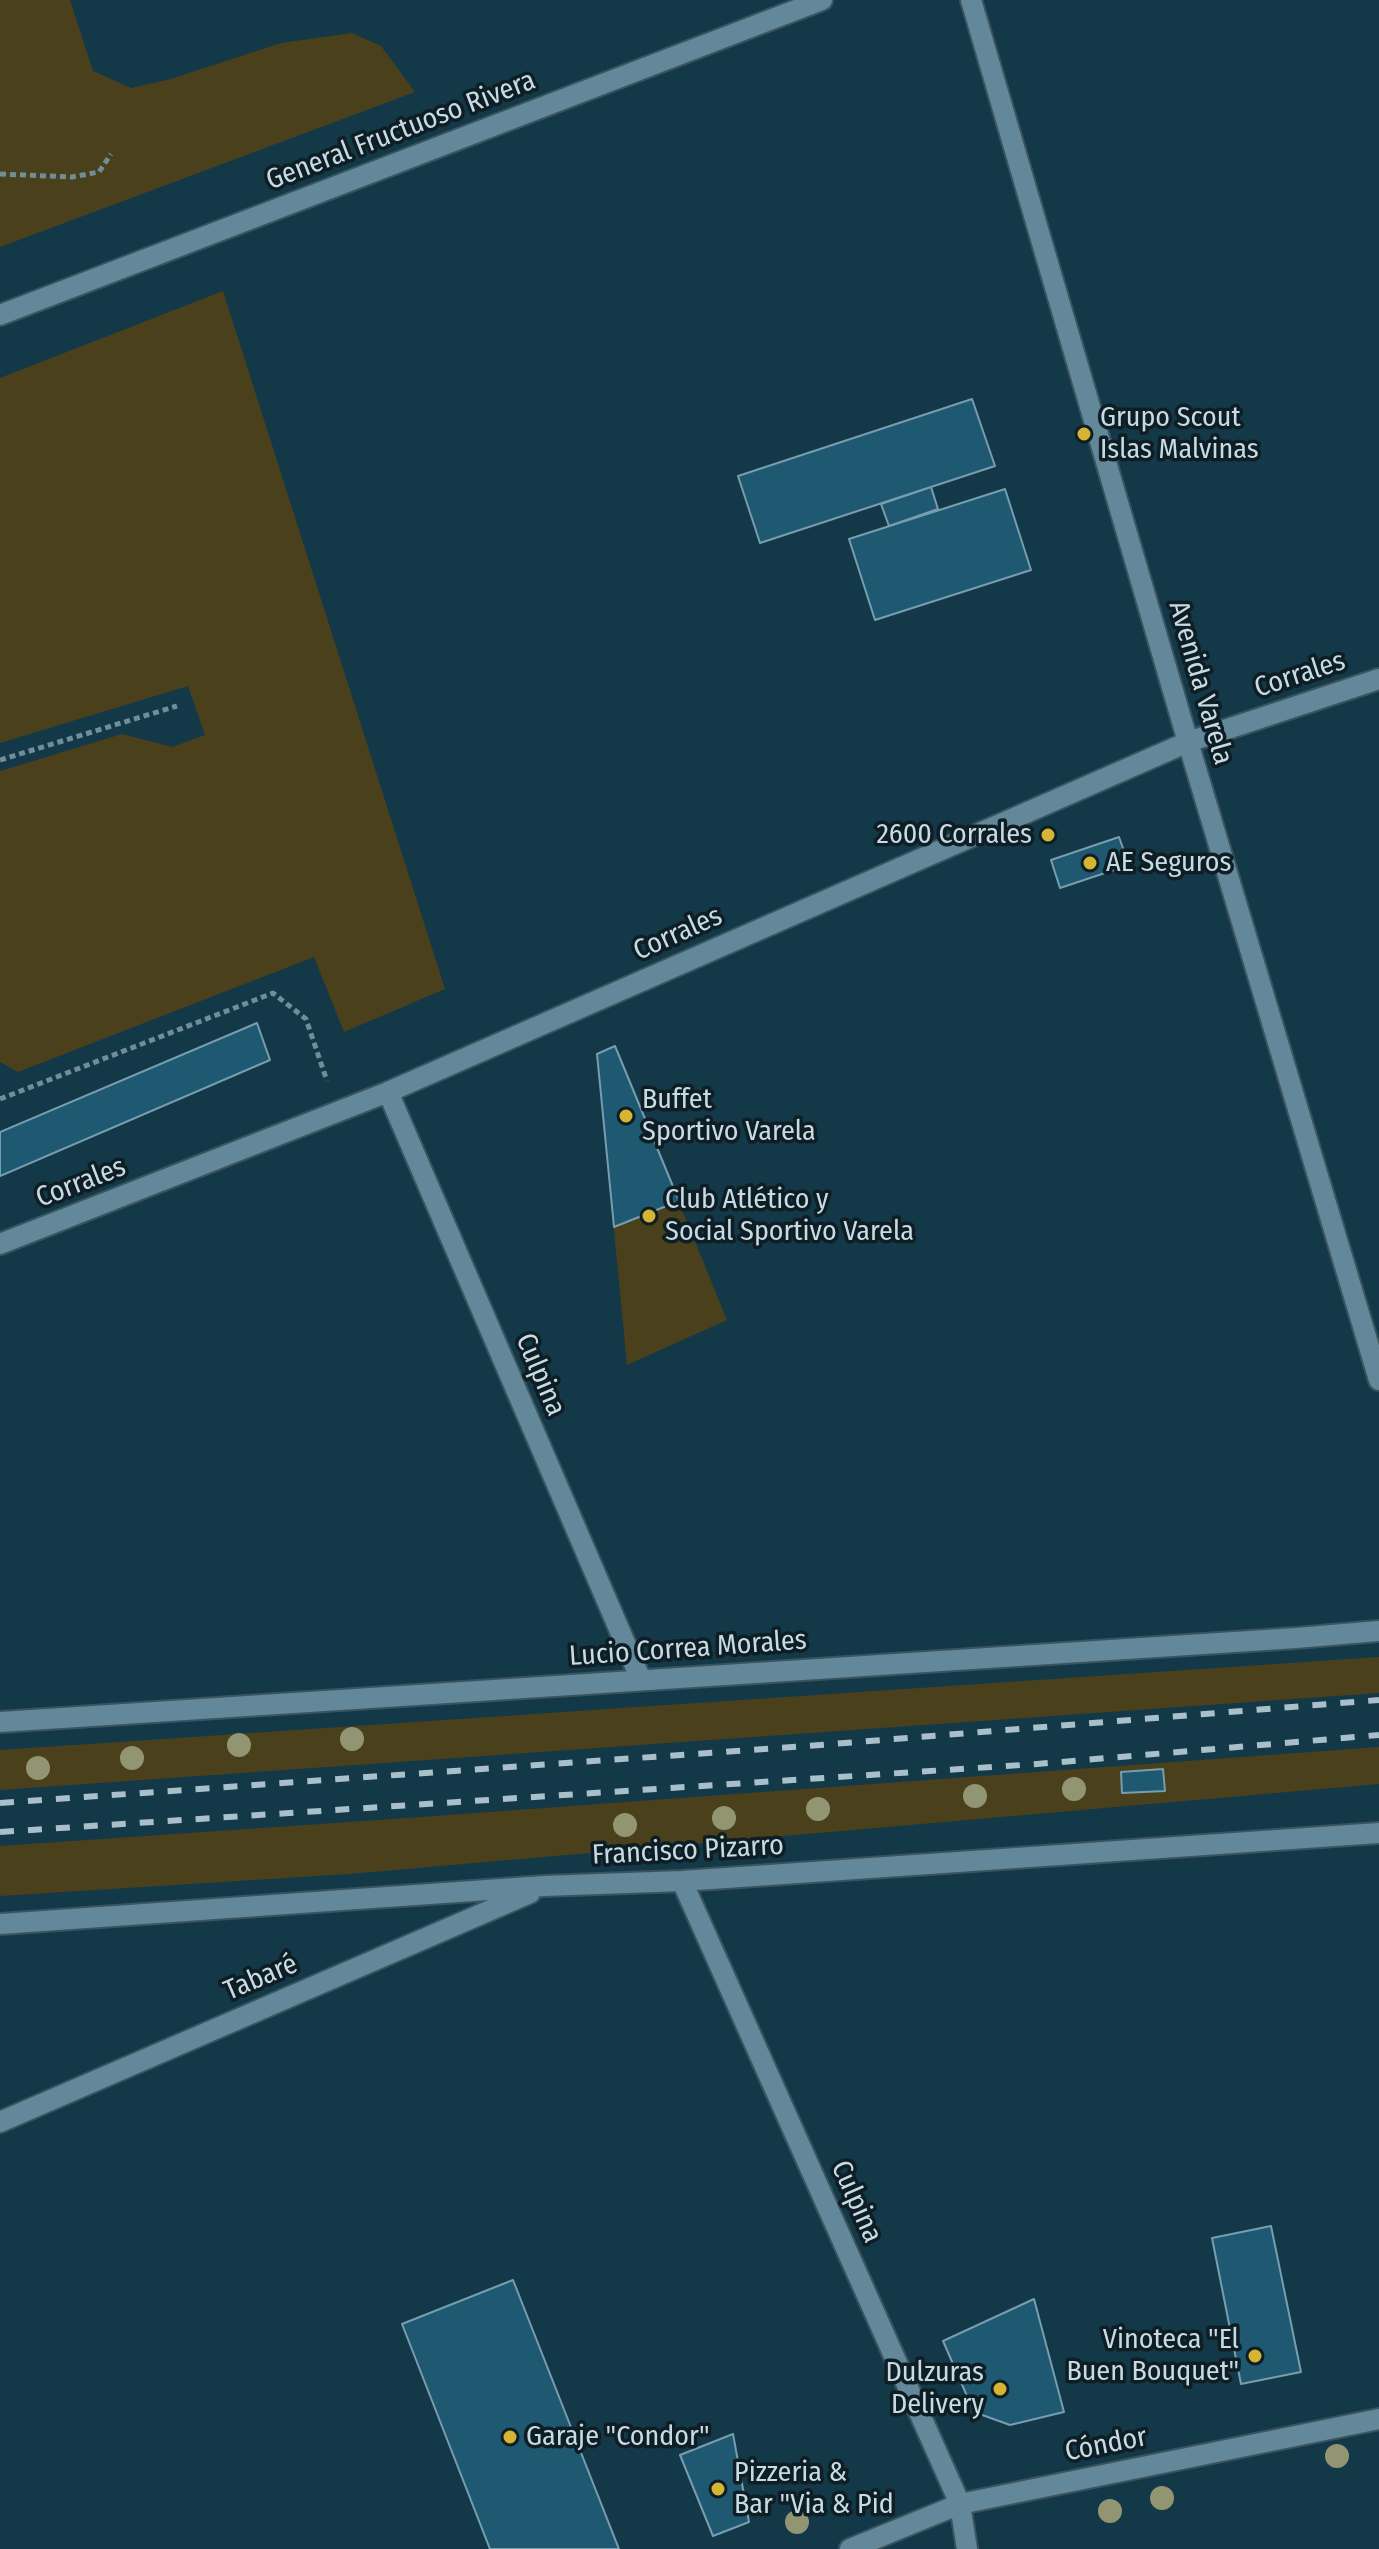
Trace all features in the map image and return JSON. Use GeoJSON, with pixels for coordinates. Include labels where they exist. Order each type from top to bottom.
{"type":"FeatureCollection","features":[{"type":"Feature","properties":{"kind":"street","name":"General Fructuoso Rivera"},"geometry":{"type":"LineString","coordinates":[[0,315],[822,0]]}},
{"type":"Feature","properties":{"kind":"street","name":"Avenida Varela"},"geometry":{"type":"LineString","coordinates":[[971,0],[1379,1380]]}},
{"type":"Feature","properties":{"kind":"street","name":"Corrales"},"geometry":{"type":"LineString","coordinates":[[0,1244],[388,1092],[1188,742],[1379,679]]}},
{"type":"Feature","properties":{"kind":"street","name":"Culpina"},"geometry":{"type":"LineString","coordinates":[[388,1092],[641,1680]]}},
{"type":"Feature","properties":{"kind":"street","name":"Lucio Correa Morales"},"geometry":{"type":"LineString","coordinates":[[0,1722],[1379,1631]]}},
{"type":"Feature","properties":{"kind":"street","name":"Francisco Pizarro"},"geometry":{"type":"LineString","coordinates":[[0,1924],[1379,1833]]}},
{"type":"Feature","properties":{"kind":"street","name":"Culpina"},"geometry":{"type":"LineString","coordinates":[[682,1881],[960,2504],[967,2549]]}},
{"type":"Feature","properties":{"kind":"street","name":"Tabaré"},"geometry":{"type":"LineString","coordinates":[[0,2122],[544,1886]]}},
{"type":"Feature","properties":{"kind":"street","name":"Cóndor"},"geometry":{"type":"LineString","coordinates":[[850,2549],[960,2504],[1379,2419]]}},
{"type":"Feature","properties":{"kind":"path"},"geometry":{"type":"LineString","coordinates":[[0,174],[72,177],[99,172],[111,154]]}},
{"type":"Feature","properties":{"kind":"path"},"geometry":{"type":"LineString","coordinates":[[0,760],[177,706]]}},
{"type":"Feature","properties":{"kind":"path"},"geometry":{"type":"LineString","coordinates":[[0,1099],[273,993],[306,1019],[338,1112]]}},
{"type":"Feature","properties":{"kind":"shaded area"},"geometry":{"type":"Polygon","coordinates":[[[0,0],[70,0],[93,71],[131,88],[171,79],[281,43],[352,33],[381,46],[415,92],[0,247],[0,0]]]}},
{"type":"Feature","properties":{"kind":"shaded area"},"geometry":{"type":"Polygon","coordinates":[[[223,291],[445,989],[344,1032],[314,957],[18,1072],[0,1062],[0,771],[122,734],[172,747],[205,735],[188,686],[0,743],[0,378],[223,291]]]}},
{"type":"Feature","properties":{"kind":"shaded area","name":"Club Atlético y Social Sportivo Varela"},"geometry":{"type":"Polygon","coordinates":[[[615,1046],[727,1320],[627,1365],[597,1054],[615,1046]]]}},
{"type":"Feature","properties":{"kind":"shaded area"},"geometry":{"type":"Polygon","coordinates":[[[1379,1657],[1379,1693],[0,1790],[0,1750],[1379,1657]]]}},
{"type":"Feature","properties":{"kind":"shaded area"},"geometry":{"type":"Polygon","coordinates":[[[1379,1747],[1379,1784],[349,1874],[0,1896],[0,1846],[1379,1747]],[[1163,1769],[1121,1772],[1123,1793],[1165,1791],[1163,1769]]]}},
{"type":"Feature","properties":{"kind":"building"},"geometry":{"type":"Polygon","coordinates":[[[972,399],[995,466],[760,543],[738,476],[972,399]]]}},
{"type":"Feature","properties":{"kind":"building"},"geometry":{"type":"Polygon","coordinates":[[[931,487],[938,509],[889,526],[881,504],[931,487]]]}},
{"type":"Feature","properties":{"kind":"building"},"geometry":{"type":"Polygon","coordinates":[[[1005,489],[1031,570],[875,620],[849,539],[1005,489]]]}},
{"type":"Feature","properties":{"kind":"building","name":"AE Seguros"},"geometry":{"type":"Polygon","coordinates":[[[1119,837],[1129,865],[1060,888],[1051,860],[1119,837]]]}},
{"type":"Feature","properties":{"kind":"building"},"geometry":{"type":"Polygon","coordinates":[[[257,1023],[270,1060],[0,1176],[0,1132],[257,1023]]]}},
{"type":"Feature","properties":{"kind":"building"},"geometry":{"type":"Polygon","coordinates":[[[615,1046],[679,1201],[614,1227],[597,1054],[615,1046]]]}},
{"type":"Feature","properties":{"kind":"building"},"geometry":{"type":"Polygon","coordinates":[[[1163,1769],[1165,1791],[1122,1793],[1121,1772],[1163,1769]]]}},
{"type":"Feature","properties":{"kind":"building"},"geometry":{"type":"Polygon","coordinates":[[[1271,2226],[1301,2372],[1241,2384],[1212,2238],[1271,2226]]]}},
{"type":"Feature","properties":{"kind":"building","name":"Garaje \"Condor\""},"geometry":{"type":"Polygon","coordinates":[[[513,2280],[619,2549],[490,2549],[402,2324],[513,2280]]]}},
{"type":"Feature","properties":{"kind":"building"},"geometry":{"type":"Polygon","coordinates":[[[1034,2299],[1064,2412],[1010,2425],[974,2412],[943,2341],[1034,2299]]]}},
{"type":"Feature","properties":{"kind":"building","name":"Pizzeria & Bar \"Via & Pid"},"geometry":{"type":"Polygon","coordinates":[[[733,2434],[749,2522],[713,2536],[680,2455],[733,2434]]]}},
{"type":"Feature","properties":{"kind":"railway"},"geometry":{"type":"LineString","coordinates":[[0,1803],[807,1746],[1379,1700]]}},
{"type":"Feature","properties":{"kind":"railway"},"geometry":{"type":"LineString","coordinates":[[0,1832],[1037,1764],[1379,1735]]}},
{"type":"Feature","properties":{"kind":"place","name":"Grupo Scout Islas Malvinas"},"geometry":{"type":"Point","coordinates":[1084,434]}},
{"type":"Feature","properties":{"kind":"place","name":"2600 Corrales"},"geometry":{"type":"Point","coordinates":[1048,835]}},
{"type":"Feature","properties":{"kind":"place","name":"AE Seguros"},"geometry":{"type":"Point","coordinates":[1090,863]}},
{"type":"Feature","properties":{"kind":"place","name":"Buffet Sportivo Varela"},"geometry":{"type":"Point","coordinates":[626,1116]}},
{"type":"Feature","properties":{"kind":"place","name":"Club Atlético y Social Sportivo Varela"},"geometry":{"type":"Point","coordinates":[649,1216]}},
{"type":"Feature","properties":{"kind":"place","name":"Vinoteca \"El Buen Bouquet\""},"geometry":{"type":"Point","coordinates":[1255,2356]}},
{"type":"Feature","properties":{"kind":"place","name":"Dulzuras Delivery"},"geometry":{"type":"Point","coordinates":[1000,2389]}},
{"type":"Feature","properties":{"kind":"place","name":"Garaje \"Condor\""},"geometry":{"type":"Point","coordinates":[510,2437]}},
{"type":"Feature","properties":{"kind":"place","name":"Pizzeria & Bar \"Via & Pid"},"geometry":{"type":"Point","coordinates":[718,2489]}}]}
